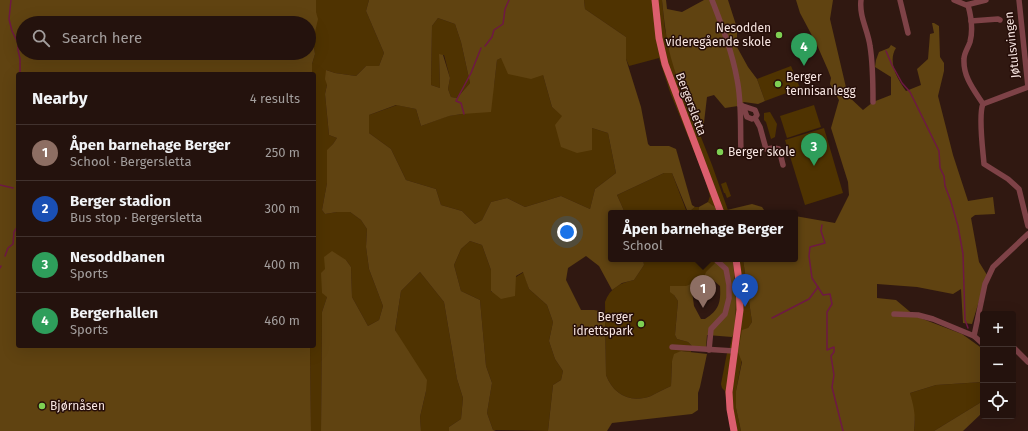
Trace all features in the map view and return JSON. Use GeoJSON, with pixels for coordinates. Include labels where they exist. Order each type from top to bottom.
{"type":"FeatureCollection","features":[{"type":"Feature","properties":{"kind":"main road","name":"Bergersletta"},"geometry":{"type":"LineString","coordinates":[[656,0],[659,38],[665,64],[720,210]]}},
{"type":"Feature","properties":{"kind":"main road"},"geometry":{"type":"LineString","coordinates":[[734,431],[728,392],[740,304],[736,262]]}},
{"type":"Feature","properties":{"kind":"street"},"geometry":{"type":"LineString","coordinates":[[712,0],[730,47],[742,106],[741,152]]}},
{"type":"Feature","properties":{"kind":"street"},"geometry":{"type":"LineString","coordinates":[[861,0],[861,14],[871,49],[873,102]]}},
{"type":"Feature","properties":{"kind":"street"},"geometry":{"type":"LineString","coordinates":[[900,0],[908,33]]}},
{"type":"Feature","properties":{"kind":"street"},"geometry":{"type":"LineString","coordinates":[[954,0],[961,4],[968,5],[986,0]]}},
{"type":"Feature","properties":{"kind":"street","name":"Jøtulsvingen"},"geometry":{"type":"LineString","coordinates":[[983,104],[1028,87],[1019,0]]}},
{"type":"Feature","properties":{"kind":"street"},"geometry":{"type":"LineString","coordinates":[[968,5],[971,21],[970,40],[964,54],[965,69],[970,84],[983,104],[981,108],[984,164],[1008,179],[1019,189],[1028,226]]}},
{"type":"Feature","properties":{"kind":"street"},"geometry":{"type":"LineString","coordinates":[[971,21],[1000,20]]}},
{"type":"Feature","properties":{"kind":"street"},"geometry":{"type":"LineString","coordinates":[[742,106],[755,110],[757,115],[755,118],[760,127],[766,149],[774,148],[779,150],[784,165]]}},
{"type":"Feature","properties":{"kind":"street"},"geometry":{"type":"LineString","coordinates":[[974,336],[985,284],[990,272],[998,262],[1028,234]]}},
{"type":"Feature","properties":{"kind":"street"},"geometry":{"type":"LineString","coordinates":[[709,350],[711,329],[725,314],[729,298],[729,285],[726,269],[718,262]]}},
{"type":"Feature","properties":{"kind":"street"},"geometry":{"type":"LineString","coordinates":[[894,314],[909,314],[926,317],[974,336],[980,341]]}},
{"type":"Feature","properties":{"kind":"street"},"geometry":{"type":"LineString","coordinates":[[672,347],[734,351]]}},
{"type":"Feature","properties":{"kind":"street"},"geometry":{"type":"LineString","coordinates":[[1016,350],[1028,362]]}},
{"type":"Feature","properties":{"kind":"shaded area"},"geometry":{"type":"Polygon","coordinates":[[[0,0],[316,0],[316,12],[318,19],[316,28],[316,16],[16,16],[16,60],[313,60],[312,72],[16,72],[16,348],[310,348],[311,431],[0,431],[0,0]]]}},
{"type":"Feature","properties":{"kind":"shaded area"},"geometry":{"type":"Polygon","coordinates":[[[316,0],[369,0],[366,11],[384,53],[379,66],[366,66],[356,76],[326,70],[327,85],[325,94],[329,135],[337,138],[327,151],[327,183],[322,210],[325,214],[350,212],[361,220],[367,229],[366,247],[369,269],[383,306],[379,320],[368,326],[352,297],[351,267],[346,260],[327,297],[322,312],[321,431],[311,431],[310,348],[316,348],[316,72],[312,72],[313,60],[316,60],[316,0]]]}},
{"type":"Feature","properties":{"kind":"shaded area"},"geometry":{"type":"Polygon","coordinates":[[[369,0],[584,0],[585,9],[626,37],[626,59],[641,107],[648,144],[650,146],[669,146],[676,149],[692,205],[695,207],[691,210],[687,210],[672,173],[664,173],[617,195],[624,210],[608,210],[608,262],[644,262],[644,265],[634,280],[622,283],[612,290],[599,266],[586,256],[568,268],[566,280],[581,310],[605,312],[606,375],[613,387],[623,396],[636,399],[643,398],[651,396],[671,386],[672,361],[674,354],[681,351],[707,354],[698,393],[698,410],[692,414],[612,423],[607,431],[548,431],[553,385],[561,380],[563,371],[555,359],[549,341],[553,322],[547,305],[529,289],[523,272],[516,276],[515,296],[501,299],[491,291],[491,270],[482,245],[470,241],[461,249],[454,265],[461,291],[480,300],[486,366],[492,383],[487,413],[493,430],[496,431],[449,431],[449,427],[461,419],[463,398],[457,379],[444,302],[420,272],[401,291],[395,330],[427,380],[420,417],[421,431],[321,431],[322,312],[327,297],[322,293],[321,273],[325,269],[324,257],[332,251],[346,260],[351,267],[352,297],[368,326],[379,320],[383,306],[369,269],[366,247],[367,229],[361,220],[350,212],[325,214],[322,210],[327,183],[327,150],[337,138],[329,135],[325,94],[327,85],[325,79],[326,70],[356,76],[366,66],[379,66],[384,53],[366,11],[369,0]],[[438,18],[432,26],[431,85],[440,88],[439,54],[443,55],[450,78],[448,89],[451,97],[457,98],[470,83],[461,42],[455,24],[438,18]],[[501,58],[497,60],[491,112],[449,116],[421,126],[416,109],[396,105],[369,115],[369,133],[391,149],[406,180],[436,189],[441,205],[462,211],[475,224],[482,220],[491,202],[507,198],[525,207],[561,196],[590,209],[595,189],[616,173],[608,133],[592,128],[592,150],[577,153],[561,147],[555,125],[562,116],[552,107],[543,75],[531,79],[508,74],[501,58]]]}},
{"type":"Feature","properties":{"kind":"shaded area"},"geometry":{"type":"Polygon","coordinates":[[[584,0],[662,0],[665,30],[682,89],[728,210],[716,210],[708,202],[710,196],[704,176],[670,92],[659,58],[629,66],[626,59],[626,37],[585,9],[584,0]]]}},
{"type":"Feature","properties":{"kind":"shaded area"},"geometry":{"type":"Polygon","coordinates":[[[662,0],[666,0],[667,9],[682,12],[704,0],[728,0],[737,28],[737,47],[748,67],[757,79],[765,101],[758,104],[744,102],[738,106],[725,108],[714,95],[707,97],[703,131],[699,133],[680,86],[671,58],[666,36],[662,0]]]}},
{"type":"Feature","properties":{"kind":"shaded area"},"geometry":{"type":"Polygon","coordinates":[[[796,0],[833,0],[830,19],[848,96],[863,110],[873,102],[891,95],[891,77],[875,67],[879,52],[889,48],[891,45],[896,48],[893,65],[900,82],[906,91],[921,85],[917,69],[928,59],[930,34],[934,33],[932,23],[939,26],[940,57],[944,63],[944,71],[938,96],[953,155],[968,201],[993,197],[995,214],[975,215],[971,218],[979,262],[987,275],[972,324],[963,323],[961,289],[953,294],[917,287],[877,284],[877,298],[896,300],[915,316],[962,334],[980,347],[980,382],[936,385],[910,393],[915,421],[914,431],[741,431],[736,408],[736,391],[742,362],[738,352],[742,330],[748,328],[752,322],[743,262],[798,262],[798,217],[835,223],[849,195],[848,182],[831,128],[839,100],[830,84],[831,78],[817,45],[800,13],[796,0]]]}},
{"type":"Feature","properties":{"kind":"shaded area"},"geometry":{"type":"Polygon","coordinates":[[[438,18],[455,24],[461,42],[470,83],[457,98],[451,97],[448,89],[450,78],[444,55],[439,55],[440,88],[431,85],[432,26],[438,18]]]}},
{"type":"Feature","properties":{"kind":"shaded area"},"geometry":{"type":"Polygon","coordinates":[[[501,58],[543,75],[552,107],[563,116],[592,149],[592,128],[608,133],[616,173],[595,189],[590,209],[561,196],[525,207],[507,198],[491,202],[482,220],[475,224],[462,211],[441,205],[436,189],[406,180],[391,149],[369,133],[369,115],[397,105],[416,109],[421,126],[448,116],[462,114],[494,85],[497,60],[501,58]]]}},
{"type":"Feature","properties":{"kind":"shaded area","name":"Berger tennisanlegg"},"geometry":{"type":"Polygon","coordinates":[[[791,66],[800,88],[765,101],[757,79],[791,66]]]}},
{"type":"Feature","properties":{"kind":"shaded area"},"geometry":{"type":"Polygon","coordinates":[[[814,105],[821,127],[787,138],[780,116],[814,105]]]}},
{"type":"Feature","properties":{"kind":"shaded area"},"geometry":{"type":"Polygon","coordinates":[[[770,112],[777,124],[775,137],[771,139],[764,120],[764,113],[770,112]]]}},
{"type":"Feature","properties":{"kind":"shaded area"},"geometry":{"type":"Polygon","coordinates":[[[824,128],[843,193],[805,205],[785,140],[824,128]]]}},
{"type":"Feature","properties":{"kind":"shaded area"},"geometry":{"type":"Polygon","coordinates":[[[664,173],[672,173],[686,210],[624,210],[617,195],[664,173]]]}},
{"type":"Feature","properties":{"kind":"shaded area"},"geometry":{"type":"Polygon","coordinates":[[[726,182],[731,196],[727,198],[721,184],[726,182]]]}},
{"type":"Feature","properties":{"kind":"shaded area"},"geometry":{"type":"Polygon","coordinates":[[[708,202],[716,210],[698,210],[699,207],[708,202]]]}},
{"type":"Feature","properties":{"kind":"shaded area"},"geometry":{"type":"Polygon","coordinates":[[[752,204],[762,207],[764,210],[727,210],[752,204]]]}},
{"type":"Feature","properties":{"kind":"shaded area"},"geometry":{"type":"Polygon","coordinates":[[[695,207],[699,207],[698,210],[691,210],[695,207]]]}},
{"type":"Feature","properties":{"kind":"shaded area"},"geometry":{"type":"Polygon","coordinates":[[[470,241],[482,245],[491,270],[491,292],[524,272],[529,289],[547,305],[553,322],[549,341],[555,359],[563,371],[561,380],[553,385],[548,431],[493,430],[487,413],[492,383],[486,366],[480,300],[461,291],[454,265],[461,249],[470,241]]]}},
{"type":"Feature","properties":{"kind":"shaded area","name":"Berger idrettspark"},"geometry":{"type":"Polygon","coordinates":[[[644,262],[716,262],[707,272],[703,280],[687,286],[674,295],[678,301],[675,335],[677,339],[688,342],[692,346],[691,352],[681,351],[672,361],[671,386],[651,396],[636,399],[623,396],[618,392],[609,382],[606,375],[605,302],[607,297],[616,287],[634,280],[644,265],[644,262]]]}},
{"type":"Feature","properties":{"kind":"shaded area"},"geometry":{"type":"Polygon","coordinates":[[[716,262],[733,262],[736,298],[735,332],[732,337],[707,335],[706,348],[692,346],[688,342],[677,339],[675,335],[678,301],[670,292],[670,286],[686,286],[691,284],[694,306],[701,319],[705,319],[716,309],[720,297],[720,286],[714,281],[703,280],[706,272],[716,262]]]}},
{"type":"Feature","properties":{"kind":"shaded area"},"geometry":{"type":"Polygon","coordinates":[[[733,262],[743,262],[752,322],[748,328],[736,391],[736,408],[741,431],[731,431],[725,391],[721,384],[727,353],[735,332],[736,298],[733,262]]]}},
{"type":"Feature","properties":{"kind":"shaded area"},"geometry":{"type":"Polygon","coordinates":[[[420,272],[444,302],[457,379],[463,398],[461,419],[449,427],[449,431],[421,431],[420,417],[426,391],[395,330],[401,291],[420,272]]]}},
{"type":"Feature","properties":{"kind":"shaded area"},"geometry":{"type":"Polygon","coordinates":[[[980,382],[980,403],[934,431],[914,431],[915,421],[910,393],[936,385],[980,382]]]}},
{"type":"Feature","properties":{"kind":"shaded area"},"geometry":{"type":"Polygon","coordinates":[[[980,403],[980,415],[963,431],[934,431],[980,403]]]}},
{"type":"Feature","properties":{"kind":"waterway"},"geometry":{"type":"LineString","coordinates":[[11,0],[9,19],[16,39]]}},
{"type":"Feature","properties":{"kind":"waterway"},"geometry":{"type":"LineString","coordinates":[[485,46],[492,37],[494,30],[503,24],[505,9],[509,0]]}},
{"type":"Feature","properties":{"kind":"waterway"},"geometry":{"type":"LineString","coordinates":[[464,114],[461,103],[456,101],[471,73],[481,48]]}},
{"type":"Feature","properties":{"kind":"waterway"},"geometry":{"type":"LineString","coordinates":[[886,51],[902,83],[910,92],[939,151],[940,168],[944,176],[945,186],[958,226],[963,254],[965,320],[968,328]]}},
{"type":"Feature","properties":{"kind":"waterway"},"geometry":{"type":"LineString","coordinates":[[20,60],[20,72]]}},
{"type":"Feature","properties":{"kind":"waterway"},"geometry":{"type":"LineString","coordinates":[[0,185],[13,188]]}},
{"type":"Feature","properties":{"kind":"waterway"},"geometry":{"type":"LineString","coordinates":[[822,225],[821,231],[825,243],[810,247],[809,256],[812,278],[823,295],[830,294],[832,304],[827,312],[827,350],[834,347],[834,352],[831,356],[834,375],[832,387],[843,431]]}},
{"type":"Feature","properties":{"kind":"waterway"},"geometry":{"type":"LineString","coordinates":[[5,256],[8,248],[13,244],[14,232],[16,229]]}},
{"type":"Feature","properties":{"kind":"waterway"},"geometry":{"type":"LineString","coordinates":[[772,318],[809,299],[818,287]]}},
{"type":"Feature","properties":{"kind":"place","name":"Nesodden videregående skole"},"geometry":{"type":"Point","coordinates":[779,35]}},
{"type":"Feature","properties":{"kind":"place","name":"Bergerhallen"},"geometry":{"type":"Point","coordinates":[804,66]}},
{"type":"Feature","properties":{"kind":"place","name":"Berger tennisanlegg"},"geometry":{"type":"Point","coordinates":[778,84]}},
{"type":"Feature","properties":{"kind":"place","name":"Berger skole"},"geometry":{"type":"Point","coordinates":[720,152]}},
{"type":"Feature","properties":{"kind":"place","name":"Nesoddbanen"},"geometry":{"type":"Point","coordinates":[814,166]}},
{"type":"Feature","properties":{"kind":"place","name":"Berger stadion"},"geometry":{"type":"Point","coordinates":[745,307]}},
{"type":"Feature","properties":{"kind":"place","name":"Åpen barnehage Berger"},"geometry":{"type":"Point","coordinates":[703,308]}},
{"type":"Feature","properties":{"kind":"place","name":"Berger idrettspark"},"geometry":{"type":"Point","coordinates":[641,324]}},
{"type":"Feature","properties":{"kind":"place","name":"Bjørnåsen"},"geometry":{"type":"Point","coordinates":[42,406]}}]}
